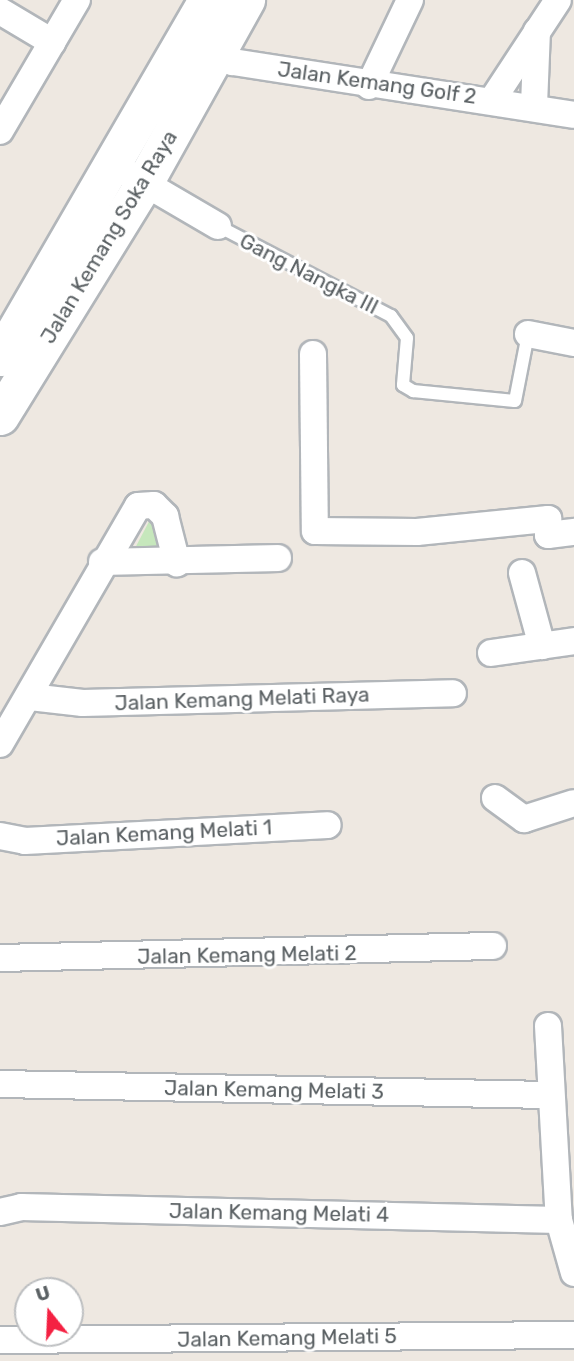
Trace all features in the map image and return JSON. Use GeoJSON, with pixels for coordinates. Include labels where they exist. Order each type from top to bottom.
{"type":"FeatureCollection","features":[{"type":"Feature","properties":{"kind":"street"},"geometry":{"type":"LineString","coordinates":[[0,131],[77,0]]}},
{"type":"Feature","properties":{"kind":"street"},"geometry":{"type":"LineString","coordinates":[[199,49],[207,0]]}},
{"type":"Feature","properties":{"kind":"street"},"geometry":{"type":"LineString","coordinates":[[199,49],[246,0]]}},
{"type":"Feature","properties":{"kind":"street"},"geometry":{"type":"LineString","coordinates":[[369,86],[410,0]]}},
{"type":"Feature","properties":{"kind":"street"},"geometry":{"type":"LineString","coordinates":[[493,99],[558,0]]}},
{"type":"Feature","properties":{"kind":"street"},"geometry":{"type":"LineString","coordinates":[[0,11],[52,42]]}},
{"type":"Feature","properties":{"kind":"street"},"geometry":{"type":"LineString","coordinates":[[534,104],[537,30]]}},
{"type":"Feature","properties":{"kind":"street","name":"Jalan Kemang Golf 2"},"geometry":{"type":"LineString","coordinates":[[199,49],[369,86],[534,104],[574,115]]}},
{"type":"Feature","properties":{"kind":"street","name":"Jalan Kemang Soka Raya"},"geometry":{"type":"LineString","coordinates":[[0,416],[199,49]]}},
{"type":"Feature","properties":{"kind":"street"},"geometry":{"type":"LineString","coordinates":[[130,174],[218,226]]}},
{"type":"Feature","properties":{"kind":"street","name":"Jalan Kemang Soka Raya"},"geometry":{"type":"LineString","coordinates":[[0,357],[130,174]]}},
{"type":"Feature","properties":{"kind":"street","name":"Gang Nangka III"},"geometry":{"type":"LineString","coordinates":[[528,334],[574,343]]}},
{"type":"Feature","properties":{"kind":"street"},"geometry":{"type":"LineString","coordinates":[[313,354],[315,531],[417,531],[548,519],[548,535],[574,532]]}},
{"type":"Feature","properties":{"kind":"street"},"geometry":{"type":"LineString","coordinates":[[0,744],[30,697],[131,512],[145,502],[165,516],[177,563]]}},
{"type":"Feature","properties":{"kind":"street"},"geometry":{"type":"LineString","coordinates":[[102,562],[177,563],[278,558]]}},
{"type":"Feature","properties":{"kind":"street"},"geometry":{"type":"LineString","coordinates":[[522,573],[542,646]]}},
{"type":"Feature","properties":{"kind":"street"},"geometry":{"type":"LineString","coordinates":[[491,653],[574,641]]}},
{"type":"Feature","properties":{"kind":"street","name":"Jalan Kemang Melati Raya"},"geometry":{"type":"LineString","coordinates":[[30,697],[83,703],[453,693]]}},
{"type":"Feature","properties":{"kind":"street"},"geometry":{"type":"LineString","coordinates":[[495,798],[524,819],[574,803]]}},
{"type":"Feature","properties":{"kind":"street","name":"Jalan Kemang Melati 1"},"geometry":{"type":"LineString","coordinates":[[0,836],[25,841],[328,825]]}},
{"type":"Feature","properties":{"kind":"street","name":"Jalan Kemang Melati 2"},"geometry":{"type":"LineString","coordinates":[[0,958],[493,946]]}},
{"type":"Feature","properties":{"kind":"street"},"geometry":{"type":"LineString","coordinates":[[548,1026],[549,1095],[565,1226],[574,1273]]}},
{"type":"Feature","properties":{"kind":"street","name":"Jalan Kemang Melati 3"},"geometry":{"type":"LineString","coordinates":[[0,1084],[549,1095]]}},
{"type":"Feature","properties":{"kind":"street","name":"Jalan Kemang Melati 4"},"geometry":{"type":"LineString","coordinates":[[0,1212],[20,1207],[565,1226]]}},
{"type":"Feature","properties":{"kind":"street","name":"Jalan Kemang Melati 5"},"geometry":{"type":"LineString","coordinates":[[0,1340],[574,1335]]}},
{"type":"Feature","properties":{"kind":"lane","name":"Gang Nangka III"},"geometry":{"type":"LineString","coordinates":[[218,226],[391,316],[407,338],[403,385],[413,391],[516,401],[528,334]]}},
{"type":"Feature","properties":{"kind":"green space"},"geometry":{"type":"Polygon","coordinates":[[[154,512],[163,552],[133,552],[154,512]]]}}]}
